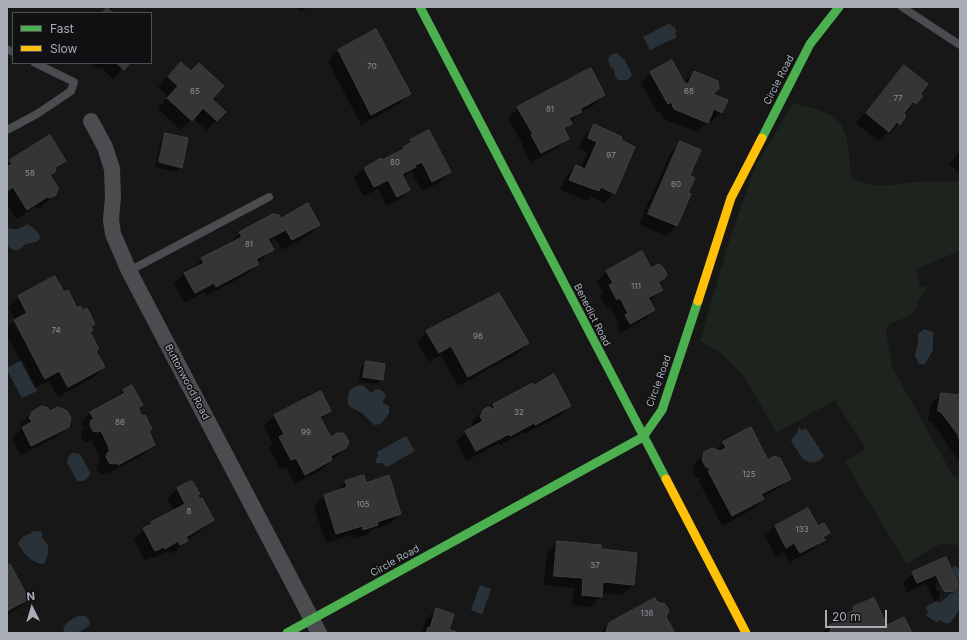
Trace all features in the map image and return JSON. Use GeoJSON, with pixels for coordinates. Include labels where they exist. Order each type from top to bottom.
{"type":"FeatureCollection","features":[{"type":"Feature","properties":{"kind":"street","name":"Benedict Road"},"geometry":{"type":"LineString","coordinates":[[420,7],[746,633]]}},
{"type":"Feature","properties":{"kind":"street","name":"Circle Road"},"geometry":{"type":"LineString","coordinates":[[287,633],[315,626],[643,437],[662,410],[731,198],[810,44],[839,7]]}},
{"type":"Feature","properties":{"kind":"street","name":"Buttonwood Road"},"geometry":{"type":"LineString","coordinates":[[91,121],[105,148],[112,169],[113,196],[111,220],[113,234],[129,271],[315,626]]}},
{"type":"Feature","properties":{"kind":"lane"},"geometry":{"type":"LineString","coordinates":[[902,7],[960,45]]}},
{"type":"Feature","properties":{"kind":"lane"},"geometry":{"type":"LineString","coordinates":[[7,130],[37,114],[71,91],[74,82],[38,64]]}},
{"type":"Feature","properties":{"kind":"lane"},"geometry":{"type":"LineString","coordinates":[[129,271],[269,197]]}},
{"type":"Feature","properties":{"kind":"shaded area"},"geometry":{"type":"Polygon","coordinates":[[[670,23],[672,27],[674,26],[677,32],[675,33],[677,37],[650,50],[643,37],[670,23]]]}},
{"type":"Feature","properties":{"kind":"shaded area"},"geometry":{"type":"Polygon","coordinates":[[[617,53],[624,59],[632,75],[626,80],[618,80],[615,76],[614,69],[610,66],[608,58],[612,54],[617,53]]]}},
{"type":"Feature","properties":{"kind":"shaded area"},"geometry":{"type":"Polygon","coordinates":[[[793,103],[822,111],[840,124],[844,130],[847,141],[851,176],[859,181],[867,184],[883,185],[917,182],[960,181],[960,251],[916,269],[920,287],[926,287],[912,315],[889,324],[886,332],[892,367],[952,474],[960,481],[960,545],[940,544],[906,564],[845,462],[866,449],[835,400],[777,433],[743,375],[721,353],[700,341],[728,245],[754,169],[793,103]]]}},
{"type":"Feature","properties":{"kind":"shaded area"},"geometry":{"type":"Polygon","coordinates":[[[27,224],[38,232],[40,237],[39,240],[26,244],[18,250],[12,249],[7,245],[7,228],[17,229],[27,224]]]}},
{"type":"Feature","properties":{"kind":"shaded area"},"geometry":{"type":"Polygon","coordinates":[[[924,329],[933,332],[933,350],[925,364],[919,364],[915,356],[918,343],[918,334],[924,329]]]}},
{"type":"Feature","properties":{"kind":"shaded area"},"geometry":{"type":"Polygon","coordinates":[[[22,360],[37,391],[22,398],[7,368],[22,360]]]}},
{"type":"Feature","properties":{"kind":"shaded area"},"geometry":{"type":"Polygon","coordinates":[[[362,385],[372,393],[374,390],[379,389],[384,392],[386,396],[382,402],[389,406],[389,413],[381,424],[374,425],[362,413],[349,406],[348,395],[351,389],[362,385]]]}},
{"type":"Feature","properties":{"kind":"shaded area"},"geometry":{"type":"Polygon","coordinates":[[[798,427],[802,430],[806,428],[824,456],[819,461],[810,463],[803,459],[791,441],[798,432],[798,427]]]}},
{"type":"Feature","properties":{"kind":"shaded area"},"geometry":{"type":"Polygon","coordinates":[[[406,436],[415,451],[387,467],[382,463],[376,463],[378,456],[377,452],[406,436]]]}},
{"type":"Feature","properties":{"kind":"shaded area"},"geometry":{"type":"Polygon","coordinates":[[[72,453],[80,454],[90,472],[90,475],[84,481],[77,481],[67,462],[68,457],[72,453]]]}},
{"type":"Feature","properties":{"kind":"shaded area"},"geometry":{"type":"Polygon","coordinates":[[[33,531],[42,532],[42,538],[48,545],[48,555],[44,564],[40,564],[32,560],[18,544],[22,537],[33,531]]]}},
{"type":"Feature","properties":{"kind":"shaded area"},"geometry":{"type":"Polygon","coordinates":[[[955,566],[958,568],[960,573],[960,609],[950,623],[945,623],[939,620],[938,623],[926,616],[928,611],[925,608],[937,601],[940,597],[940,592],[936,590],[936,583],[938,581],[944,593],[953,593],[958,590],[959,582],[952,568],[955,566]]]}},
{"type":"Feature","properties":{"kind":"shaded area"},"geometry":{"type":"Polygon","coordinates":[[[480,585],[491,589],[482,615],[471,610],[480,585]]]}},
{"type":"Feature","properties":{"kind":"shaded area"},"geometry":{"type":"Polygon","coordinates":[[[78,616],[85,616],[88,618],[90,621],[89,626],[78,633],[64,633],[63,630],[65,625],[78,616]]]}},
{"type":"Feature","properties":{"kind":"building"},"geometry":{"type":"Polygon","coordinates":[[[107,8],[112,12],[103,12],[107,8]]]}},
{"type":"Feature","properties":{"kind":"building"},"geometry":{"type":"Polygon","coordinates":[[[376,29],[411,94],[371,115],[338,50],[376,29]]]}},
{"type":"Feature","properties":{"kind":"building"},"geometry":{"type":"Polygon","coordinates":[[[672,60],[684,82],[688,84],[694,71],[718,81],[719,89],[713,94],[728,100],[722,113],[714,109],[708,123],[674,109],[671,102],[668,104],[650,72],[672,60]]]}},
{"type":"Feature","properties":{"kind":"building"},"geometry":{"type":"Polygon","coordinates":[[[181,62],[191,71],[199,63],[224,86],[212,99],[226,112],[217,121],[203,108],[192,121],[167,98],[178,86],[168,77],[181,62]]]}},
{"type":"Feature","properties":{"kind":"building"},"geometry":{"type":"Polygon","coordinates":[[[118,64],[129,64],[124,70],[118,64]]]}},
{"type":"Feature","properties":{"kind":"building"},"geometry":{"type":"Polygon","coordinates":[[[904,65],[928,84],[920,94],[923,96],[916,104],[913,102],[904,113],[906,116],[900,125],[897,122],[889,132],[866,113],[904,65]]]}},
{"type":"Feature","properties":{"kind":"building"},"geometry":{"type":"Polygon","coordinates":[[[591,68],[605,95],[580,109],[582,112],[569,118],[572,124],[564,128],[569,139],[541,153],[531,135],[533,134],[517,107],[591,68]]]}},
{"type":"Feature","properties":{"kind":"building"},"geometry":{"type":"Polygon","coordinates":[[[594,124],[622,137],[621,140],[635,147],[615,194],[601,187],[599,191],[569,180],[576,165],[585,169],[597,142],[588,138],[594,124]]]}},
{"type":"Feature","properties":{"kind":"building"},"geometry":{"type":"Polygon","coordinates":[[[429,130],[451,172],[432,182],[422,162],[415,165],[416,167],[402,174],[410,190],[397,197],[388,180],[374,187],[364,168],[381,158],[382,160],[404,149],[403,147],[412,142],[410,140],[429,130]]]}},
{"type":"Feature","properties":{"kind":"building"},"geometry":{"type":"Polygon","coordinates":[[[165,133],[188,138],[182,168],[159,162],[165,133]]]}},
{"type":"Feature","properties":{"kind":"building"},"geometry":{"type":"Polygon","coordinates":[[[50,135],[66,161],[56,167],[55,172],[50,175],[59,189],[56,195],[50,198],[47,197],[27,210],[13,187],[7,191],[7,167],[12,164],[10,160],[50,135]]]}},
{"type":"Feature","properties":{"kind":"building"},"geometry":{"type":"Polygon","coordinates":[[[680,141],[701,150],[690,175],[695,178],[688,193],[691,194],[677,226],[648,214],[680,141]]]}},
{"type":"Feature","properties":{"kind":"building"},"geometry":{"type":"Polygon","coordinates":[[[308,203],[320,225],[292,240],[286,230],[268,239],[274,250],[256,259],[259,264],[216,287],[214,283],[195,293],[184,273],[204,263],[201,258],[242,237],[239,232],[273,214],[279,215],[281,218],[308,203]]]}},
{"type":"Feature","properties":{"kind":"building"},"geometry":{"type":"Polygon","coordinates":[[[642,251],[651,268],[658,264],[662,266],[667,274],[665,278],[658,282],[663,290],[648,298],[655,310],[630,324],[625,315],[628,313],[620,298],[617,300],[609,285],[613,283],[606,271],[642,251]]]}},
{"type":"Feature","properties":{"kind":"building"},"geometry":{"type":"Polygon","coordinates":[[[55,276],[64,292],[68,290],[77,308],[80,306],[83,310],[87,308],[95,324],[91,326],[93,330],[90,332],[99,349],[96,351],[105,367],[68,387],[59,371],[45,379],[14,320],[27,313],[18,296],[55,276]]]}},
{"type":"Feature","properties":{"kind":"building"},"geometry":{"type":"Polygon","coordinates":[[[499,293],[529,343],[468,377],[451,346],[439,353],[426,331],[499,293]]]}},
{"type":"Feature","properties":{"kind":"building"},"geometry":{"type":"Polygon","coordinates":[[[366,361],[385,364],[383,380],[363,377],[366,361]]]}},
{"type":"Feature","properties":{"kind":"building"},"geometry":{"type":"Polygon","coordinates":[[[554,374],[571,406],[535,425],[534,423],[510,436],[509,434],[476,451],[465,431],[483,421],[480,417],[483,410],[488,407],[495,409],[493,404],[554,374]]]}},
{"type":"Feature","properties":{"kind":"building"},"geometry":{"type":"Polygon","coordinates":[[[132,385],[143,405],[138,408],[142,416],[145,415],[152,429],[149,431],[155,445],[118,465],[117,463],[109,463],[106,456],[110,451],[108,448],[109,447],[101,431],[93,431],[90,425],[91,420],[94,419],[90,412],[125,393],[123,390],[132,385]]]}},
{"type":"Feature","properties":{"kind":"building"},"geometry":{"type":"Polygon","coordinates":[[[321,391],[331,411],[320,417],[331,437],[337,433],[343,433],[349,442],[346,448],[331,456],[332,460],[305,475],[296,458],[291,460],[279,437],[284,434],[274,415],[321,391]]]}},
{"type":"Feature","properties":{"kind":"building"},"geometry":{"type":"Polygon","coordinates":[[[941,393],[960,395],[960,440],[958,437],[959,436],[941,412],[938,411],[941,393]]]}},
{"type":"Feature","properties":{"kind":"building"},"geometry":{"type":"Polygon","coordinates":[[[42,406],[48,408],[50,411],[58,407],[67,411],[71,418],[69,427],[31,446],[22,427],[32,422],[29,418],[32,412],[42,406]]]}},
{"type":"Feature","properties":{"kind":"building"},"geometry":{"type":"Polygon","coordinates":[[[751,427],[768,460],[774,456],[780,458],[791,479],[761,494],[764,499],[732,516],[708,471],[711,469],[706,467],[702,460],[704,452],[712,448],[720,451],[726,448],[723,442],[751,427]]]}},
{"type":"Feature","properties":{"kind":"building"},"geometry":{"type":"Polygon","coordinates":[[[364,475],[366,483],[389,475],[401,514],[377,522],[378,525],[363,530],[362,526],[336,534],[324,495],[347,487],[345,481],[364,475]]]}},
{"type":"Feature","properties":{"kind":"building"},"geometry":{"type":"Polygon","coordinates":[[[191,481],[200,494],[197,495],[200,499],[202,498],[214,520],[186,537],[188,541],[180,545],[178,541],[165,549],[164,547],[155,551],[143,528],[152,524],[151,522],[185,504],[177,488],[191,481]]]}},
{"type":"Feature","properties":{"kind":"building"},"geometry":{"type":"Polygon","coordinates":[[[808,508],[818,526],[824,523],[830,533],[823,537],[825,540],[800,553],[794,543],[786,548],[775,526],[808,508]]]}},
{"type":"Feature","properties":{"kind":"building"},"geometry":{"type":"Polygon","coordinates":[[[557,541],[601,545],[601,549],[637,553],[634,585],[603,582],[602,597],[582,595],[583,578],[554,576],[557,541]]]}},
{"type":"Feature","properties":{"kind":"building"},"geometry":{"type":"Polygon","coordinates":[[[946,557],[958,583],[955,591],[945,592],[936,575],[917,583],[912,572],[946,557]]]}},
{"type":"Feature","properties":{"kind":"building"},"geometry":{"type":"Polygon","coordinates":[[[10,564],[29,599],[7,611],[7,566],[10,564]]]}},
{"type":"Feature","properties":{"kind":"building"},"geometry":{"type":"Polygon","coordinates":[[[655,598],[657,602],[665,604],[669,610],[666,617],[675,633],[608,633],[606,631],[609,623],[655,598]]]}},
{"type":"Feature","properties":{"kind":"building"},"geometry":{"type":"Polygon","coordinates":[[[874,598],[887,625],[904,617],[912,633],[828,633],[831,630],[829,625],[846,617],[845,614],[854,610],[853,607],[874,598]]]}},
{"type":"Feature","properties":{"kind":"building"},"geometry":{"type":"Polygon","coordinates":[[[436,608],[454,614],[449,630],[457,632],[456,633],[426,633],[428,627],[430,628],[436,608]]]}},
{"type":"Feature","properties":{"kind":"traffic: fast"},"geometry":{"type":"LineString","coordinates":[[420,7],[666,479]]}},
{"type":"Feature","properties":{"kind":"traffic: fast"},"geometry":{"type":"LineString","coordinates":[[762,138],[810,44],[839,7]]}},
{"type":"Feature","properties":{"kind":"traffic: fast"},"geometry":{"type":"LineString","coordinates":[[287,633],[643,437],[662,410],[698,301]]}},
{"type":"Feature","properties":{"kind":"traffic: slow"},"geometry":{"type":"LineString","coordinates":[[698,301],[731,198],[762,138]]}},
{"type":"Feature","properties":{"kind":"traffic: slow"},"geometry":{"type":"LineString","coordinates":[[666,479],[746,633]]}}]}
